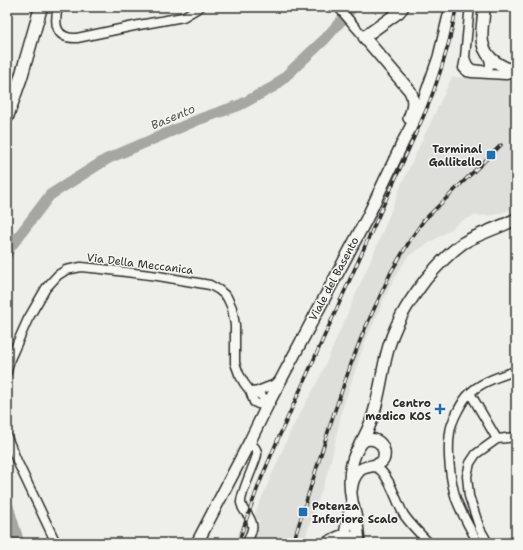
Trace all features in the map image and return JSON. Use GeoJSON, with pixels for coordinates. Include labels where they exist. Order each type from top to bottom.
{"type":"FeatureCollection","features":[{"type":"Feature","properties":{"kind":"highway"},"geometry":{"type":"LineString","coordinates":[[7,100],[34,7]]}},
{"type":"Feature","properties":{"kind":"highway"},"geometry":{"type":"LineString","coordinates":[[7,116],[21,77],[41,7]]}},
{"type":"Feature","properties":{"kind":"main road"},"geometry":{"type":"LineString","coordinates":[[403,7],[399,12],[364,37],[406,85],[412,96],[413,107],[404,129],[404,140]]}},
{"type":"Feature","properties":{"kind":"main road","name":"Viale del Basento"},"geometry":{"type":"LineString","coordinates":[[196,543],[367,218],[428,87],[439,57],[451,7]]}},
{"type":"Feature","properties":{"kind":"main road"},"geometry":{"type":"LineString","coordinates":[[484,9],[482,34],[483,46],[494,62],[516,73]]}},
{"type":"Feature","properties":{"kind":"main road"},"geometry":{"type":"LineString","coordinates":[[412,96],[422,96],[428,87]]}},
{"type":"Feature","properties":{"kind":"main road"},"geometry":{"type":"LineString","coordinates":[[358,543],[356,518],[351,496],[350,474],[355,454],[367,432],[376,406],[386,357],[393,333],[403,312],[451,248],[458,241],[476,228],[516,212]]}},
{"type":"Feature","properties":{"kind":"main road"},"geometry":{"type":"LineString","coordinates":[[441,262],[471,239],[516,219]]}},
{"type":"Feature","properties":{"kind":"main road"},"geometry":{"type":"LineString","coordinates":[[441,262],[472,244],[516,227]]}},
{"type":"Feature","properties":{"kind":"main road"},"geometry":{"type":"LineString","coordinates":[[345,538],[350,514],[353,480],[357,472],[364,467],[375,466],[383,459],[384,450],[377,430],[376,406]]}},
{"type":"Feature","properties":{"kind":"main road"},"geometry":{"type":"LineString","coordinates":[[370,467],[359,461],[357,454],[359,448],[366,440],[373,440],[379,442],[384,450]]}},
{"type":"Feature","properties":{"kind":"street"},"geometry":{"type":"LineString","coordinates":[[58,7],[56,25],[59,32],[68,38],[77,38],[183,17],[200,7]]}},
{"type":"Feature","properties":{"kind":"street"},"geometry":{"type":"LineString","coordinates":[[338,7],[364,37]]}},
{"type":"Feature","properties":{"kind":"street"},"geometry":{"type":"LineString","coordinates":[[470,7],[465,57],[462,68],[467,72],[506,75],[516,73]]}},
{"type":"Feature","properties":{"kind":"street"},"geometry":{"type":"LineString","coordinates":[[465,57],[469,67],[473,69],[486,70],[489,69],[490,64],[487,53]]}},
{"type":"Feature","properties":{"kind":"street","name":"Via Della Meccanica"},"geometry":{"type":"LineString","coordinates":[[7,372],[10,359],[28,319],[46,288],[58,275],[66,270],[81,267],[102,268],[210,285],[219,290],[227,297],[232,308],[235,325],[235,363],[238,374],[244,383],[253,391]]}},
{"type":"Feature","properties":{"kind":"street"},"geometry":{"type":"LineString","coordinates":[[478,543],[463,516],[456,498],[451,477],[449,452],[450,430],[455,416],[464,400],[470,393],[496,378],[516,371]]}},
{"type":"Feature","properties":{"kind":"street"},"geometry":{"type":"LineString","coordinates":[[253,391],[273,385],[282,379]]}},
{"type":"Feature","properties":{"kind":"street"},"geometry":{"type":"LineString","coordinates":[[253,391],[258,426]]}},
{"type":"Feature","properties":{"kind":"street"},"geometry":{"type":"LineString","coordinates":[[253,391],[261,394],[268,404],[263,405],[254,402]]}},
{"type":"Feature","properties":{"kind":"street"},"geometry":{"type":"LineString","coordinates":[[470,393],[497,439]]}},
{"type":"Feature","properties":{"kind":"street"},"geometry":{"type":"LineString","coordinates":[[7,437],[56,543]]}},
{"type":"Feature","properties":{"kind":"street"},"geometry":{"type":"LineString","coordinates":[[488,543],[480,529],[470,496],[467,476],[470,463],[476,454],[497,439],[516,437]]}},
{"type":"Feature","properties":{"kind":"street"},"geometry":{"type":"LineString","coordinates":[[247,543],[253,524],[242,507],[241,498],[257,453],[256,448],[249,443]]}},
{"type":"Feature","properties":{"kind":"street"},"geometry":{"type":"LineString","coordinates":[[384,450],[386,472],[389,483]]}},
{"type":"Feature","properties":{"kind":"street"},"geometry":{"type":"LineString","coordinates":[[370,467],[376,468],[386,476],[404,515],[418,533],[429,543]]}},
{"type":"Feature","properties":{"kind":"street"},"geometry":{"type":"LineString","coordinates":[[324,543],[339,535],[345,538],[348,534],[358,543]]}},
{"type":"Feature","properties":{"kind":"shaded area"},"geometry":{"type":"Polygon","coordinates":[[[452,77],[516,80],[516,207],[494,215],[474,216],[461,221],[407,257],[385,297],[363,347],[342,410],[327,475],[304,543],[265,543],[254,539],[260,521],[254,516],[292,428],[319,379],[379,241],[402,183],[452,77]]]}},
{"type":"Feature","properties":{"kind":"waterway","name":"Basento"},"geometry":{"type":"LineString","coordinates":[[7,254],[9,249],[50,195],[107,159],[200,119],[240,105],[275,86],[325,39],[353,7]]}},
{"type":"Feature","properties":{"kind":"waterway","name":"Basento"},"geometry":{"type":"LineString","coordinates":[[7,503],[19,543]]}},
{"type":"Feature","properties":{"kind":"railway"},"geometry":{"type":"LineString","coordinates":[[238,543],[259,484],[278,439],[428,106],[450,38],[456,7]]}},
{"type":"Feature","properties":{"kind":"railway"},"geometry":{"type":"LineString","coordinates":[[293,543],[351,364],[363,333],[391,272],[424,220],[501,145]]}},
{"type":"Feature","properties":{"kind":"place","name":"Terminal Gallitello"},"geometry":{"type":"Point","coordinates":[491,155]}},
{"type":"Feature","properties":{"kind":"place","name":"Centro medico KOS"},"geometry":{"type":"Point","coordinates":[440,409]}},
{"type":"Feature","properties":{"kind":"place","name":"Potenza Inferiore Scalo"},"geometry":{"type":"Point","coordinates":[303,512]}}]}
